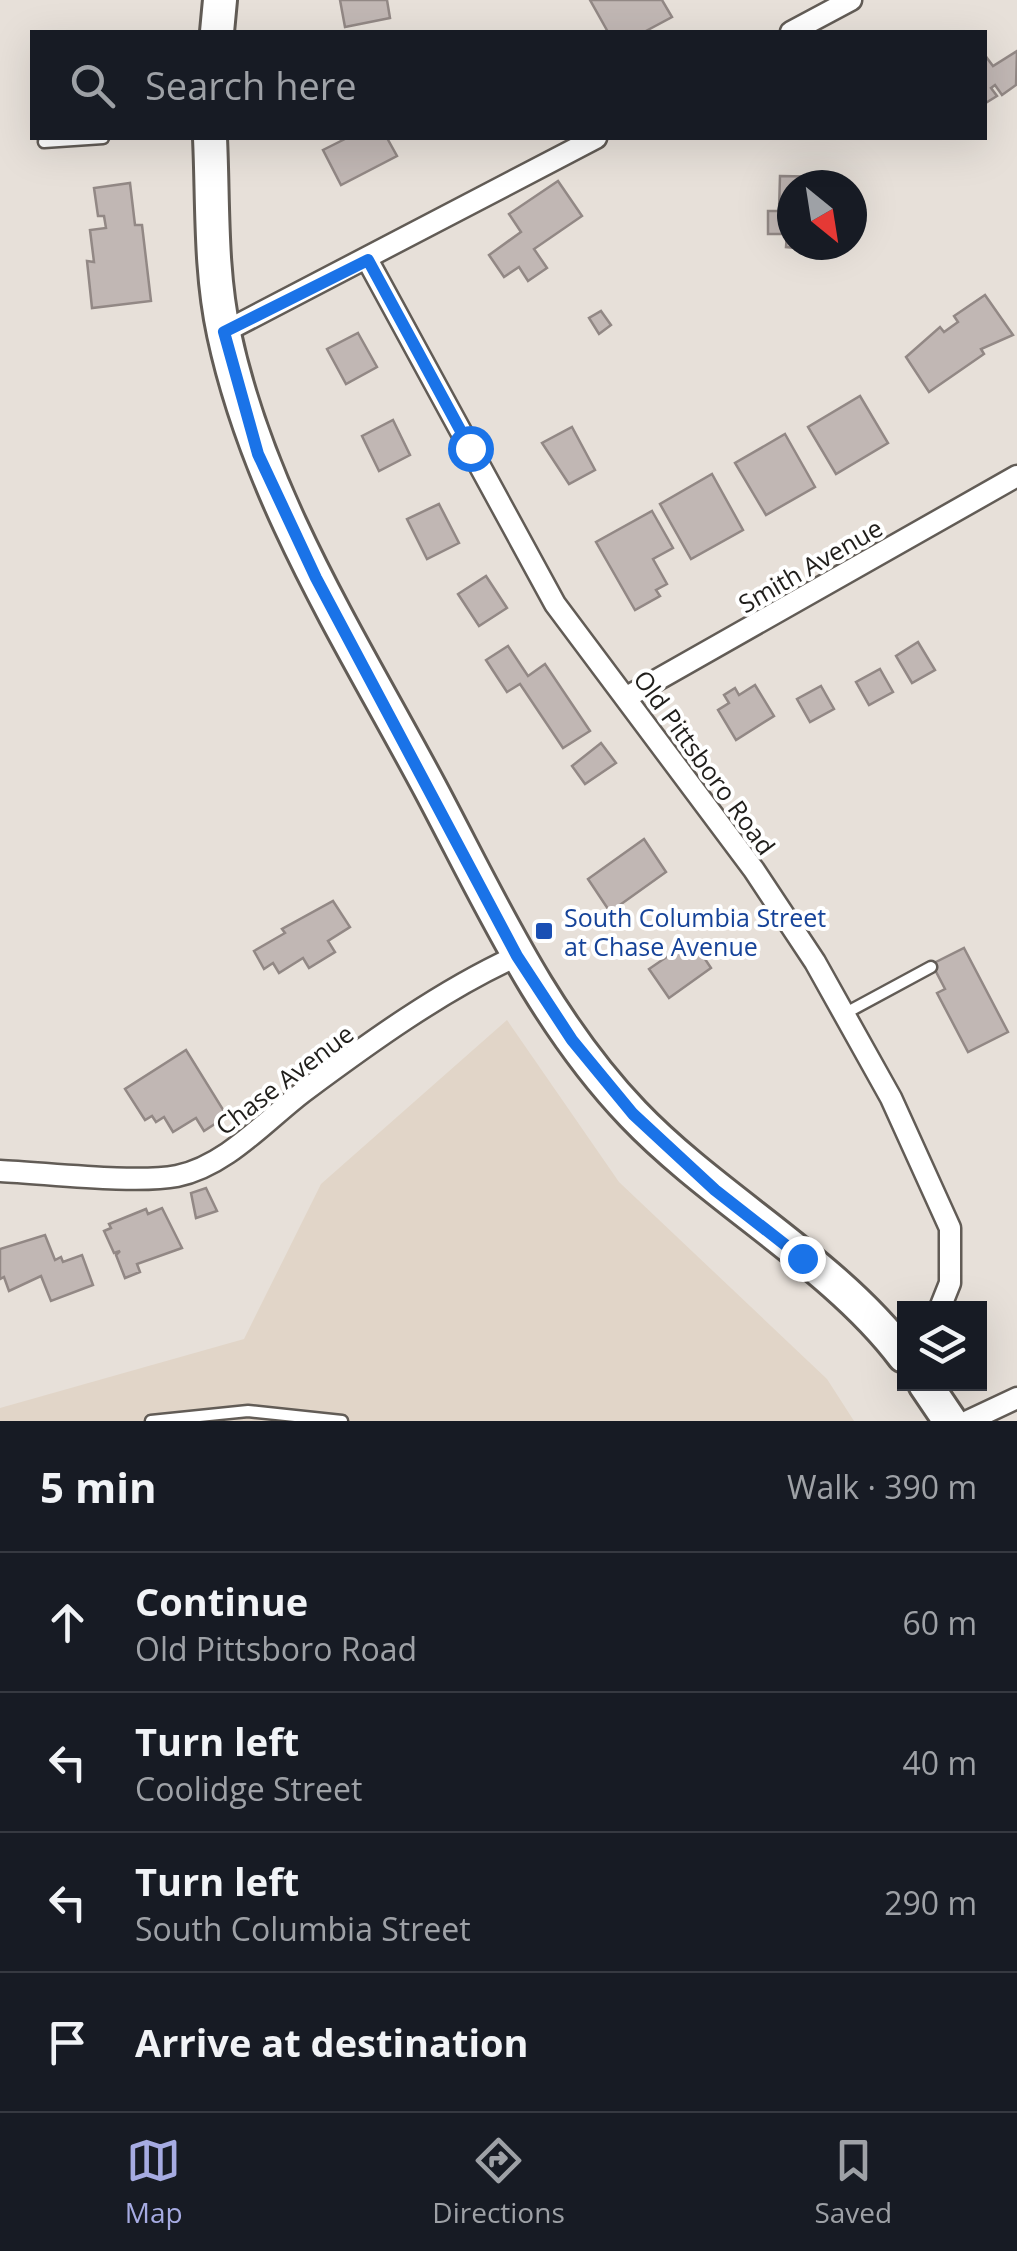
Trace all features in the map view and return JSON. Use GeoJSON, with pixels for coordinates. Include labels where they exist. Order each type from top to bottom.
{"type":"FeatureCollection","features":[{"type":"Feature","properties":{"kind":"main road"},"geometry":{"type":"LineString","coordinates":[[217,30],[220,0]]}},
{"type":"Feature","properties":{"kind":"main road"},"geometry":{"type":"LineString","coordinates":[[210,140],[216,270],[224,332],[258,454],[316,578],[517,956],[572,1040],[633,1114],[715,1190],[897,1344]]}},
{"type":"Feature","properties":{"kind":"main road"},"geometry":{"type":"LineString","coordinates":[[931,1391],[950,1421]]}},
{"type":"Feature","properties":{"kind":"street"},"geometry":{"type":"LineString","coordinates":[[795,30],[851,0]]}},
{"type":"Feature","properties":{"kind":"street"},"geometry":{"type":"LineString","coordinates":[[224,332],[592,140]]}},
{"type":"Feature","properties":{"kind":"street","name":"Old Pittsboro Road"},"geometry":{"type":"LineString","coordinates":[[368,260],[554,604],[754,870],[844,1014],[898,1112],[950,1228],[950,1284],[943,1301]]}},
{"type":"Feature","properties":{"kind":"street","name":"Smith Avenue"},"geometry":{"type":"LineString","coordinates":[[627,697],[1017,476]]}},
{"type":"Feature","properties":{"kind":"street","name":"Chase Avenue"},"geometry":{"type":"LineString","coordinates":[[0,1171],[176,1176],[218,1160],[350,1060],[486,970],[517,956]]}},
{"type":"Feature","properties":{"kind":"street"},"geometry":{"type":"LineString","coordinates":[[968,1421],[1017,1398]]}},
{"type":"Feature","properties":{"kind":"lane"},"geometry":{"type":"LineString","coordinates":[[44,142],[74,140]]}},
{"type":"Feature","properties":{"kind":"lane"},"geometry":{"type":"LineString","coordinates":[[844,1014],[931,966]]}},
{"type":"Feature","properties":{"kind":"lane"},"geometry":{"type":"LineString","coordinates":[[151,1421],[248,1412],[342,1421]]}},
{"type":"Feature","properties":{"kind":"shaded area"},"geometry":{"type":"Polygon","coordinates":[[[507,1020],[619,1182],[827,1379],[854,1421],[0,1421],[0,1408],[244,1339],[321,1184],[507,1020]]]}},
{"type":"Feature","properties":{"kind":"building"},"geometry":{"type":"Polygon","coordinates":[[[340,0],[387,0],[390,18],[345,27],[340,0]]]}},
{"type":"Feature","properties":{"kind":"building"},"geometry":{"type":"Polygon","coordinates":[[[590,0],[662,0],[672,17],[648,30],[607,30],[590,0]]]}},
{"type":"Feature","properties":{"kind":"building"},"geometry":{"type":"Polygon","coordinates":[[[1017,51],[1016,85],[1002,95],[995,85],[991,88],[997,96],[987,102],[987,58],[993,66],[1017,51]]]}},
{"type":"Feature","properties":{"kind":"building"},"geometry":{"type":"Polygon","coordinates":[[[343,140],[388,140],[397,156],[341,185],[323,150],[343,140]]]}},
{"type":"Feature","properties":{"kind":"building"},"geometry":{"type":"Polygon","coordinates":[[[558,181],[582,216],[534,249],[547,268],[528,281],[519,267],[504,277],[489,255],[521,232],[509,214],[558,181]]]}},
{"type":"Feature","properties":{"kind":"building"},"geometry":{"type":"Polygon","coordinates":[[[130,183],[135,225],[142,225],[151,301],[92,308],[87,261],[94,262],[90,230],[106,228],[104,216],[98,216],[94,188],[130,183]]]}},
{"type":"Feature","properties":{"kind":"building"},"geometry":{"type":"Polygon","coordinates":[[[768,211],[777,211],[777,234],[768,234],[768,211]]]}},
{"type":"Feature","properties":{"kind":"building"},"geometry":{"type":"Polygon","coordinates":[[[985,295],[1013,335],[981,349],[984,354],[929,392],[906,357],[940,327],[944,332],[958,322],[954,316],[985,295]]]}},
{"type":"Feature","properties":{"kind":"building"},"geometry":{"type":"Polygon","coordinates":[[[601,311],[611,325],[599,334],[589,318],[601,311]]]}},
{"type":"Feature","properties":{"kind":"building"},"geometry":{"type":"Polygon","coordinates":[[[358,333],[377,367],[346,384],[327,349],[358,333]]]}},
{"type":"Feature","properties":{"kind":"building"},"geometry":{"type":"Polygon","coordinates":[[[860,396],[888,443],[836,474],[808,427],[860,396]]]}},
{"type":"Feature","properties":{"kind":"building"},"geometry":{"type":"Polygon","coordinates":[[[393,420],[410,455],[379,471],[362,436],[393,420]]]}},
{"type":"Feature","properties":{"kind":"building"},"geometry":{"type":"Polygon","coordinates":[[[572,427],[595,470],[569,484],[542,443],[572,427]]]}},
{"type":"Feature","properties":{"kind":"building"},"geometry":{"type":"Polygon","coordinates":[[[785,434],[815,487],[766,515],[735,463],[785,434]]]}},
{"type":"Feature","properties":{"kind":"building"},"geometry":{"type":"Polygon","coordinates":[[[712,474],[743,530],[691,559],[660,504],[712,474]]]}},
{"type":"Feature","properties":{"kind":"building"},"geometry":{"type":"Polygon","coordinates":[[[439,504],[459,543],[427,559],[407,519],[439,504]]]}},
{"type":"Feature","properties":{"kind":"building"},"geometry":{"type":"Polygon","coordinates":[[[652,511],[673,548],[653,559],[667,584],[656,590],[660,596],[635,610],[596,542],[652,511]]]}},
{"type":"Feature","properties":{"kind":"building"},"geometry":{"type":"Polygon","coordinates":[[[486,576],[507,608],[479,626],[458,594],[486,576]]]}},
{"type":"Feature","properties":{"kind":"building"},"geometry":{"type":"Polygon","coordinates":[[[918,642],[935,670],[912,683],[896,656],[918,642]]]}},
{"type":"Feature","properties":{"kind":"building"},"geometry":{"type":"Polygon","coordinates":[[[508,646],[528,676],[545,664],[590,731],[563,748],[520,684],[507,692],[486,660],[508,646]]]}},
{"type":"Feature","properties":{"kind":"building"},"geometry":{"type":"Polygon","coordinates":[[[880,669],[893,692],[869,705],[856,682],[880,669]]]}},
{"type":"Feature","properties":{"kind":"building"},"geometry":{"type":"Polygon","coordinates":[[[755,685],[774,716],[736,740],[718,710],[729,703],[724,695],[735,688],[739,695],[755,685]]]}},
{"type":"Feature","properties":{"kind":"building"},"geometry":{"type":"Polygon","coordinates":[[[821,686],[834,709],[810,722],[797,699],[821,686]]]}},
{"type":"Feature","properties":{"kind":"building"},"geometry":{"type":"Polygon","coordinates":[[[601,743],[616,763],[585,784],[572,766],[601,743]]]}},
{"type":"Feature","properties":{"kind":"building"},"geometry":{"type":"Polygon","coordinates":[[[644,839],[666,872],[610,912],[588,879],[644,839]]]}},
{"type":"Feature","properties":{"kind":"building"},"geometry":{"type":"Polygon","coordinates":[[[333,901],[350,927],[328,941],[335,952],[309,968],[303,958],[279,973],[273,963],[264,969],[254,951],[285,933],[282,929],[333,901]]]}},
{"type":"Feature","properties":{"kind":"building"},"geometry":{"type":"Polygon","coordinates":[[[687,943],[694,954],[699,950],[711,968],[669,998],[649,969],[687,943]]]}},
{"type":"Feature","properties":{"kind":"building"},"geometry":{"type":"Polygon","coordinates":[[[964,948],[1008,1032],[968,1052],[937,993],[945,989],[932,964],[964,948]]]}},
{"type":"Feature","properties":{"kind":"building"},"geometry":{"type":"Polygon","coordinates":[[[186,1050],[227,1116],[204,1131],[196,1118],[173,1132],[164,1117],[156,1122],[152,1116],[145,1120],[125,1089],[186,1050]]]}},
{"type":"Feature","properties":{"kind":"building"},"geometry":{"type":"Polygon","coordinates":[[[206,1188],[217,1211],[196,1218],[191,1193],[206,1188]]]}},
{"type":"Feature","properties":{"kind":"building"},"geometry":{"type":"Polygon","coordinates":[[[162,1208],[182,1248],[137,1264],[140,1272],[125,1278],[116,1255],[120,1251],[114,1253],[104,1231],[111,1228],[109,1224],[146,1209],[148,1214],[162,1208]]]}},
{"type":"Feature","properties":{"kind":"building"},"geometry":{"type":"Polygon","coordinates":[[[45,1235],[55,1260],[61,1257],[63,1262],[82,1255],[93,1285],[51,1301],[41,1276],[9,1291],[4,1277],[0,1279],[0,1249],[45,1235]]]}},
{"type":"Feature","properties":{"kind":"place","name":"South Columbia Street at Chase Avenue"},"geometry":{"type":"Point","coordinates":[544,931]}},
{"type":"Feature","properties":{"kind":"route"},"geometry":{"type":"LineString","coordinates":[[470,448],[368,260],[224,332],[258,454],[316,578],[517,956],[572,1040],[633,1114],[715,1190],[802,1258]]}}]}
